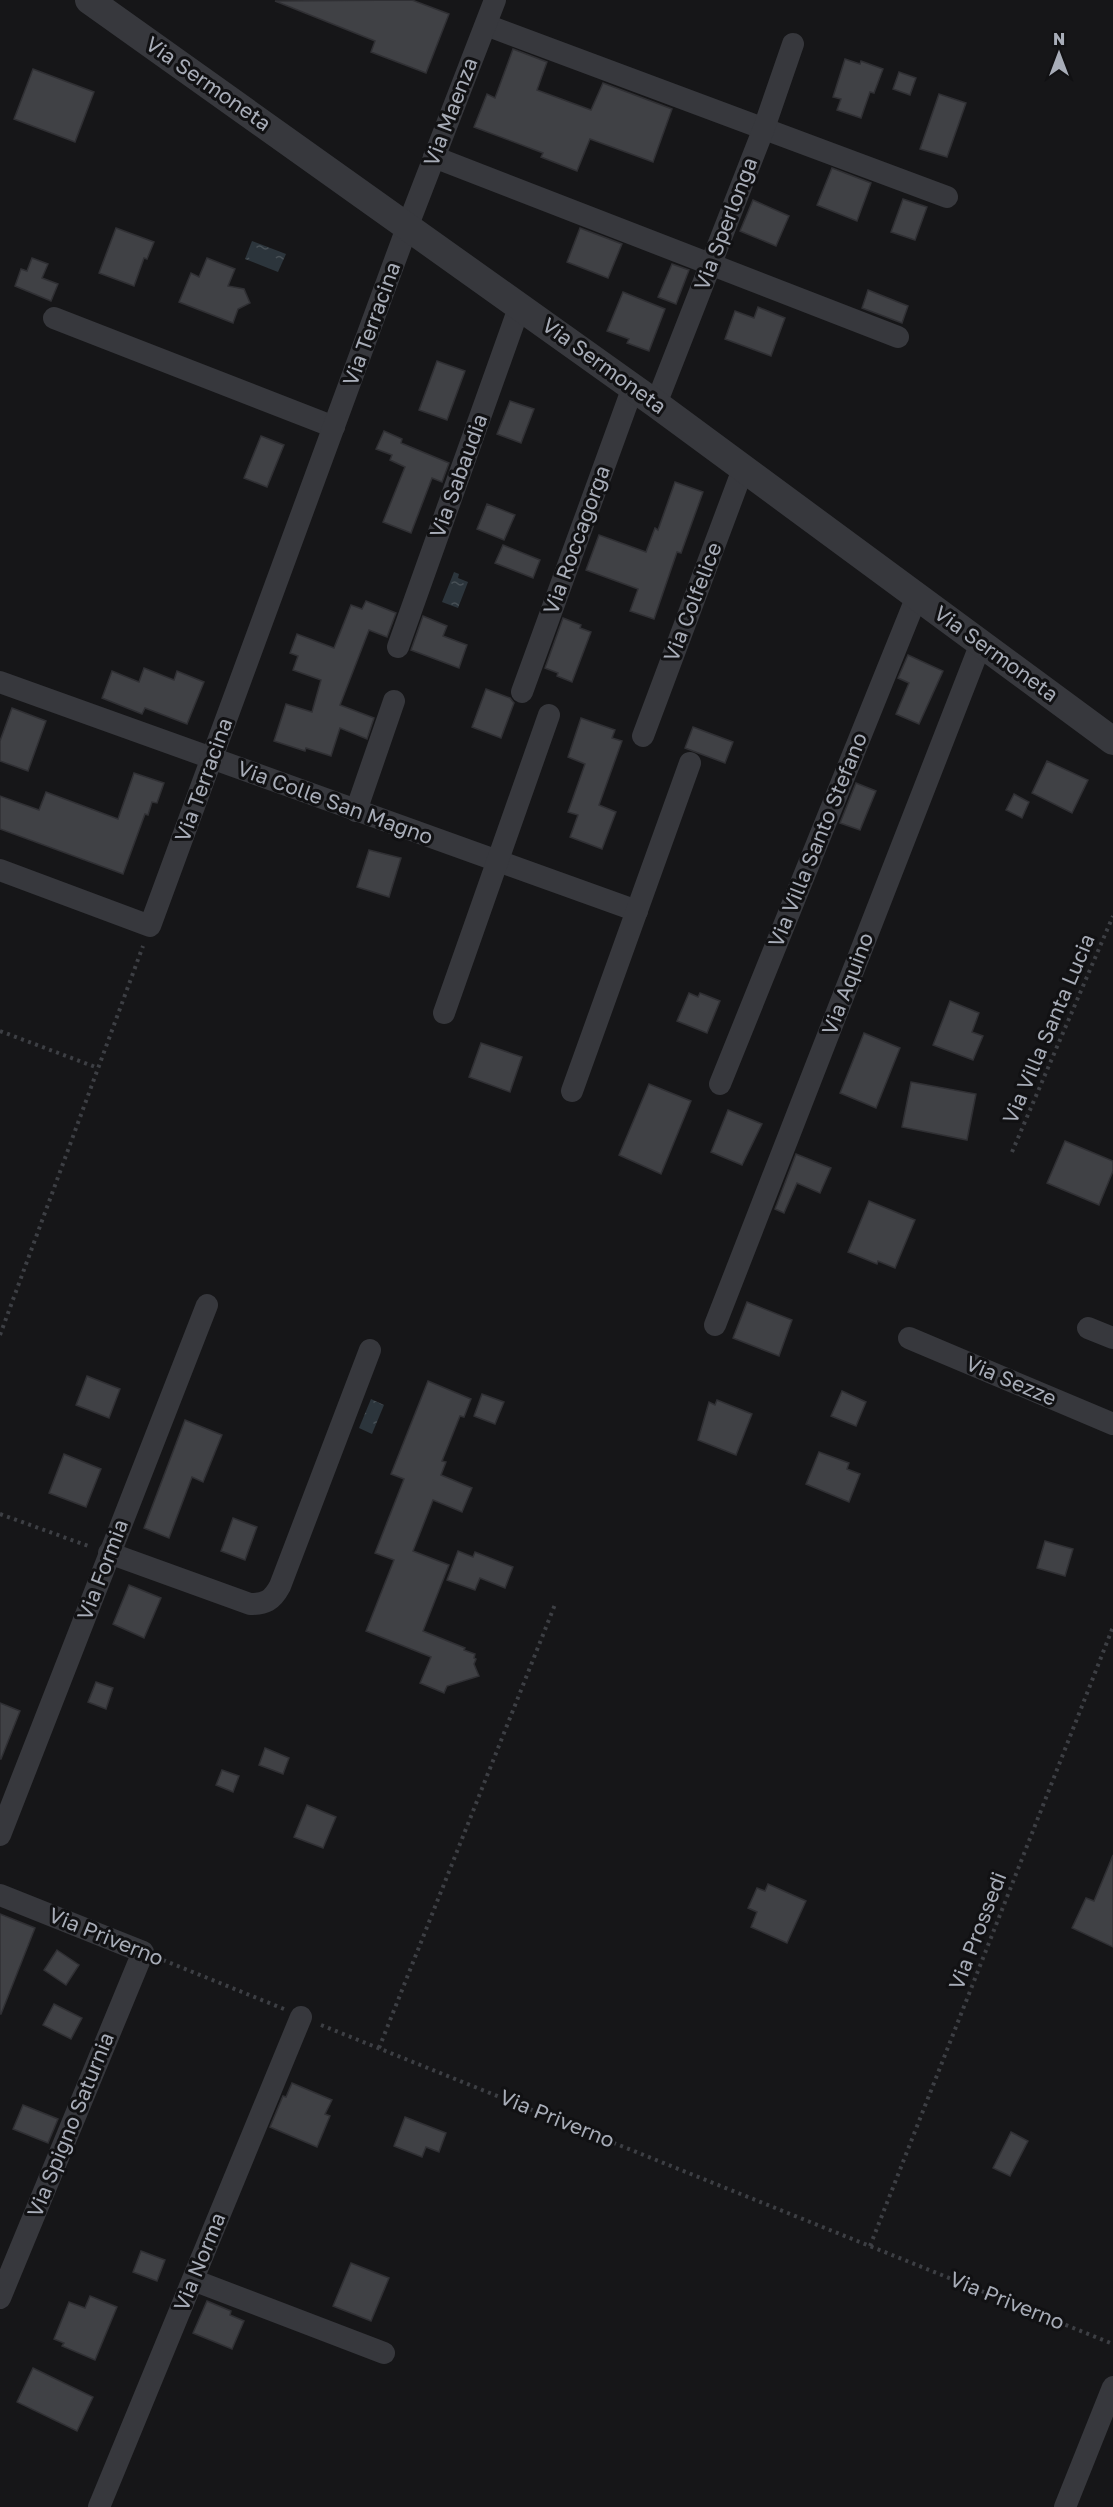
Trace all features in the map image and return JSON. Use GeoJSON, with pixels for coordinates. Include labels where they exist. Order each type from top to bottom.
{"type":"FeatureCollection","features":[{"type":"Feature","properties":{"kind":"street","name":"Via Sermoneta"},"geometry":{"type":"LineString","coordinates":[[89,0],[520,305],[1113,741]]}},
{"type":"Feature","properties":{"kind":"street","name":"Via Maenza"},"geometry":{"type":"LineString","coordinates":[[408,225],[495,0]]}},
{"type":"Feature","properties":{"kind":"street"},"geometry":{"type":"LineString","coordinates":[[486,25],[948,196]]}},
{"type":"Feature","properties":{"kind":"street","name":"Via Sperlonga"},"geometry":{"type":"LineString","coordinates":[[656,404],[764,128],[794,44]]}},
{"type":"Feature","properties":{"kind":"street"},"geometry":{"type":"LineString","coordinates":[[434,157],[898,337]]}},
{"type":"Feature","properties":{"kind":"street","name":"Via Terracina"},"geometry":{"type":"LineString","coordinates":[[150,926],[408,225]]}},
{"type":"Feature","properties":{"kind":"street","name":"Via Sabaudia"},"geometry":{"type":"LineString","coordinates":[[398,647],[520,305]]}},
{"type":"Feature","properties":{"kind":"street"},"geometry":{"type":"LineString","coordinates":[[54,318],[334,427]]}},
{"type":"Feature","properties":{"kind":"street","name":"Via Roccagorga"},"geometry":{"type":"LineString","coordinates":[[522,692],[633,387]]}},
{"type":"Feature","properties":{"kind":"street","name":"Via Colfelice"},"geometry":{"type":"LineString","coordinates":[[643,736],[743,469]]}},
{"type":"Feature","properties":{"kind":"street","name":"Via Villa Santo Stefano"},"geometry":{"type":"LineString","coordinates":[[720,1084],[917,596]]}},
{"type":"Feature","properties":{"kind":"street","name":"Via Aquino"},"geometry":{"type":"LineString","coordinates":[[715,1325],[981,643]]}},
{"type":"Feature","properties":{"kind":"street","name":"Via Colle San Magno"},"geometry":{"type":"LineString","coordinates":[[0,682],[637,911]]}},
{"type":"Feature","properties":{"kind":"street"},"geometry":{"type":"LineString","coordinates":[[356,811],[394,701]]}},
{"type":"Feature","properties":{"kind":"street"},"geometry":{"type":"LineString","coordinates":[[444,1013],[549,715]]}},
{"type":"Feature","properties":{"kind":"street"},"geometry":{"type":"LineString","coordinates":[[572,1091],[690,763]]}},
{"type":"Feature","properties":{"kind":"street"},"geometry":{"type":"LineString","coordinates":[[0,870],[150,926]]}},
{"type":"Feature","properties":{"kind":"street","name":"Via Formia"},"geometry":{"type":"LineString","coordinates":[[0,1835],[207,1305]]}},
{"type":"Feature","properties":{"kind":"street"},"geometry":{"type":"LineString","coordinates":[[1088,1328],[1113,1338]]}},
{"type":"Feature","properties":{"kind":"street","name":"Via Sezze"},"geometry":{"type":"LineString","coordinates":[[909,1338],[1113,1424]]}},
{"type":"Feature","properties":{"kind":"street"},"geometry":{"type":"LineString","coordinates":[[109,1553],[250,1604],[266,1602],[272,1598],[280,1586],[370,1350]]}},
{"type":"Feature","properties":{"kind":"street","name":"Via Priverno"},"geometry":{"type":"LineString","coordinates":[[0,1895],[142,1952]]}},
{"type":"Feature","properties":{"kind":"street","name":"Via Spigno Saturnia"},"geometry":{"type":"LineString","coordinates":[[0,2298],[142,1952]]}},
{"type":"Feature","properties":{"kind":"street","name":"Via Norma"},"geometry":{"type":"LineString","coordinates":[[99,2507],[301,2017]]}},
{"type":"Feature","properties":{"kind":"street"},"geometry":{"type":"LineString","coordinates":[[193,2280],[384,2353]]}},
{"type":"Feature","properties":{"kind":"street"},"geometry":{"type":"LineString","coordinates":[[1065,2507],[1113,2387]]}},
{"type":"Feature","properties":{"kind":"path","name":"Via Villa Santa Lucia"},"geometry":{"type":"LineString","coordinates":[[1012,1152],[1113,916]]}},
{"type":"Feature","properties":{"kind":"path"},"geometry":{"type":"LineString","coordinates":[[0,1335],[150,926]]}},
{"type":"Feature","properties":{"kind":"path"},"geometry":{"type":"LineString","coordinates":[[0,1031],[98,1068]]}},
{"type":"Feature","properties":{"kind":"path"},"geometry":{"type":"LineString","coordinates":[[0,1514],[109,1553]]}},
{"type":"Feature","properties":{"kind":"path"},"geometry":{"type":"LineString","coordinates":[[379,2048],[556,1602]]}},
{"type":"Feature","properties":{"kind":"path","name":"Via Prossedi"},"geometry":{"type":"LineString","coordinates":[[870,2246],[1113,1627]]}},
{"type":"Feature","properties":{"kind":"path","name":"Via Priverno"},"geometry":{"type":"LineString","coordinates":[[142,1952],[1113,2344]]}},
{"type":"Feature","properties":{"kind":"water"},"geometry":{"type":"Polygon","coordinates":[[[252,241],[286,254],[278,272],[245,259],[252,241]]]}},
{"type":"Feature","properties":{"kind":"water"},"geometry":{"type":"Polygon","coordinates":[[[454,572],[459,574],[458,578],[468,582],[458,608],[442,602],[454,572]]]}},
{"type":"Feature","properties":{"kind":"water"},"geometry":{"type":"Polygon","coordinates":[[[371,1399],[384,1405],[372,1434],[359,1428],[371,1399]]]}},
{"type":"Feature","properties":{"kind":"building"},"geometry":{"type":"Polygon","coordinates":[[[412,0],[449,14],[426,73],[371,52],[375,41],[275,1],[412,0]]]}},
{"type":"Feature","properties":{"kind":"building"},"geometry":{"type":"Polygon","coordinates":[[[513,49],[547,62],[537,90],[591,110],[603,83],[672,109],[653,162],[590,139],[577,171],[541,157],[543,153],[474,127],[487,94],[495,98],[513,49]]]}},
{"type":"Feature","properties":{"kind":"building"},"geometry":{"type":"Polygon","coordinates":[[[845,59],[860,64],[861,61],[883,69],[874,93],[870,92],[861,118],[837,110],[841,99],[833,97],[845,59]]]}},
{"type":"Feature","properties":{"kind":"building"},"geometry":{"type":"Polygon","coordinates":[[[33,69],[94,92],[75,142],[14,119],[33,69]]]}},
{"type":"Feature","properties":{"kind":"building"},"geometry":{"type":"Polygon","coordinates":[[[899,72],[916,78],[910,95],[893,89],[899,72]]]}},
{"type":"Feature","properties":{"kind":"building"},"geometry":{"type":"Polygon","coordinates":[[[939,94],[966,103],[947,157],[920,149],[939,94]]]}},
{"type":"Feature","properties":{"kind":"building"},"geometry":{"type":"Polygon","coordinates":[[[832,168],[871,183],[857,221],[817,205],[832,168]]]}},
{"type":"Feature","properties":{"kind":"building"},"geometry":{"type":"Polygon","coordinates":[[[903,199],[927,207],[915,240],[891,232],[903,199]]]}},
{"type":"Feature","properties":{"kind":"building"},"geometry":{"type":"Polygon","coordinates":[[[753,200],[789,216],[776,246],[740,231],[753,200]]]}},
{"type":"Feature","properties":{"kind":"building"},"geometry":{"type":"Polygon","coordinates":[[[116,228],[154,242],[147,259],[144,258],[134,286],[99,273],[116,228]]]}},
{"type":"Feature","properties":{"kind":"building"},"geometry":{"type":"Polygon","coordinates":[[[580,228],[622,244],[608,278],[567,262],[580,228]]]}},
{"type":"Feature","properties":{"kind":"building"},"geometry":{"type":"Polygon","coordinates":[[[32,258],[48,264],[42,278],[58,284],[51,301],[15,286],[21,269],[27,271],[32,258]]]}},
{"type":"Feature","properties":{"kind":"building"},"geometry":{"type":"Polygon","coordinates":[[[207,258],[235,269],[228,286],[244,289],[250,303],[238,309],[233,323],[179,302],[191,273],[199,277],[207,258]]]}},
{"type":"Feature","properties":{"kind":"building"},"geometry":{"type":"Polygon","coordinates":[[[672,264],[689,270],[676,304],[658,297],[672,264]]]}},
{"type":"Feature","properties":{"kind":"building"},"geometry":{"type":"Polygon","coordinates":[[[868,290],[908,306],[902,323],[862,308],[868,290]]]}},
{"type":"Feature","properties":{"kind":"building"},"geometry":{"type":"Polygon","coordinates":[[[623,292],[665,309],[649,351],[627,343],[629,339],[607,331],[623,292]]]}},
{"type":"Feature","properties":{"kind":"building"},"geometry":{"type":"Polygon","coordinates":[[[758,307],[785,318],[771,356],[725,339],[735,311],[754,318],[758,307]]]}},
{"type":"Feature","properties":{"kind":"building"},"geometry":{"type":"Polygon","coordinates":[[[437,361],[465,371],[447,420],[419,410],[437,361]]]}},
{"type":"Feature","properties":{"kind":"building"},"geometry":{"type":"Polygon","coordinates":[[[510,401],[534,409],[521,443],[497,434],[510,401]]]}},
{"type":"Feature","properties":{"kind":"building"},"geometry":{"type":"Polygon","coordinates":[[[384,431],[402,439],[401,443],[449,463],[442,482],[432,478],[411,533],[383,522],[405,467],[390,460],[392,455],[376,449],[384,431]]]}},
{"type":"Feature","properties":{"kind":"building"},"geometry":{"type":"Polygon","coordinates":[[[261,436],[284,445],[267,487],[244,478],[261,436]]]}},
{"type":"Feature","properties":{"kind":"building"},"geometry":{"type":"Polygon","coordinates":[[[675,482],[703,492],[681,553],[677,552],[654,619],[630,611],[638,589],[586,570],[599,535],[646,552],[655,528],[658,530],[675,482]]]}},
{"type":"Feature","properties":{"kind":"building"},"geometry":{"type":"Polygon","coordinates":[[[487,504],[515,515],[504,540],[477,529],[487,504]]]}},
{"type":"Feature","properties":{"kind":"building"},"geometry":{"type":"Polygon","coordinates":[[[503,545],[540,560],[533,578],[495,563],[503,545]]]}},
{"type":"Feature","properties":{"kind":"building"},"geometry":{"type":"Polygon","coordinates":[[[366,601],[396,613],[387,637],[369,630],[340,705],[374,718],[367,739],[340,728],[331,756],[274,741],[286,704],[312,712],[321,680],[293,670],[298,656],[290,653],[297,634],[334,648],[351,605],[362,609],[366,601]]]}},
{"type":"Feature","properties":{"kind":"building"},"geometry":{"type":"Polygon","coordinates":[[[423,616],[447,626],[443,636],[467,645],[459,668],[411,650],[423,616]]]}},
{"type":"Feature","properties":{"kind":"building"},"geometry":{"type":"Polygon","coordinates":[[[563,618],[591,632],[572,682],[545,668],[563,618]]]}},
{"type":"Feature","properties":{"kind":"building"},"geometry":{"type":"Polygon","coordinates":[[[908,655],[943,671],[919,724],[896,714],[909,683],[898,678],[908,655]]]}},
{"type":"Feature","properties":{"kind":"building"},"geometry":{"type":"Polygon","coordinates":[[[144,668],[174,680],[177,671],[204,682],[187,724],[145,708],[142,714],[102,698],[112,671],[139,682],[144,668]]]}},
{"type":"Feature","properties":{"kind":"building"},"geometry":{"type":"Polygon","coordinates":[[[486,689],[510,698],[514,703],[501,738],[472,727],[486,689]]]}},
{"type":"Feature","properties":{"kind":"building"},"geometry":{"type":"Polygon","coordinates":[[[12,708],[46,721],[28,771],[0,761],[0,741],[12,708]]]}},
{"type":"Feature","properties":{"kind":"building"},"geometry":{"type":"Polygon","coordinates":[[[581,718],[615,730],[612,738],[622,741],[599,805],[616,812],[602,849],[570,837],[578,815],[568,812],[585,764],[568,757],[581,718]]]}},
{"type":"Feature","properties":{"kind":"building"},"geometry":{"type":"Polygon","coordinates":[[[693,727],[733,742],[725,763],[685,748],[693,727]]]}},
{"type":"Feature","properties":{"kind":"building"},"geometry":{"type":"Polygon","coordinates":[[[1047,761],[1088,780],[1072,813],[1032,793],[1047,761]]]}},
{"type":"Feature","properties":{"kind":"building"},"geometry":{"type":"Polygon","coordinates":[[[134,773],[164,783],[157,803],[152,802],[148,815],[145,814],[123,874],[0,829],[0,796],[39,810],[46,792],[118,819],[134,773]]]}},
{"type":"Feature","properties":{"kind":"building"},"geometry":{"type":"Polygon","coordinates":[[[856,783],[876,791],[860,830],[840,823],[856,783]]]}},
{"type":"Feature","properties":{"kind":"building"},"geometry":{"type":"Polygon","coordinates":[[[1014,794],[1029,802],[1022,818],[1006,810],[1014,794]]]}},
{"type":"Feature","properties":{"kind":"building"},"geometry":{"type":"Polygon","coordinates":[[[369,850],[401,858],[389,897],[357,887],[369,850]]]}},
{"type":"Feature","properties":{"kind":"building"},"geometry":{"type":"Polygon","coordinates":[[[689,993],[698,997],[700,993],[720,1001],[707,1033],[677,1021],[689,993]]]}},
{"type":"Feature","properties":{"kind":"building"},"geometry":{"type":"Polygon","coordinates":[[[950,1001],[979,1013],[972,1032],[983,1036],[973,1060],[933,1045],[950,1001]]]}},
{"type":"Feature","properties":{"kind":"building"},"geometry":{"type":"Polygon","coordinates":[[[864,1033],[900,1048],[876,1108],[840,1093],[864,1033]]]}},
{"type":"Feature","properties":{"kind":"building"},"geometry":{"type":"Polygon","coordinates":[[[481,1043],[522,1057],[510,1092],[469,1077],[481,1043]]]}},
{"type":"Feature","properties":{"kind":"building"},"geometry":{"type":"Polygon","coordinates":[[[911,1082],[976,1094],[967,1140],[902,1127],[911,1082]]]}},
{"type":"Feature","properties":{"kind":"building"},"geometry":{"type":"Polygon","coordinates":[[[649,1084],[691,1101],[661,1174],[619,1155],[649,1084]]]}},
{"type":"Feature","properties":{"kind":"building"},"geometry":{"type":"Polygon","coordinates":[[[728,1110],[762,1124],[742,1165],[711,1152],[728,1110]]]}},
{"type":"Feature","properties":{"kind":"building"},"geometry":{"type":"Polygon","coordinates":[[[1065,1141],[1113,1161],[1113,1171],[1099,1205],[1047,1183],[1065,1141]]]}},
{"type":"Feature","properties":{"kind":"building"},"geometry":{"type":"Polygon","coordinates":[[[796,1154],[831,1168],[820,1193],[797,1183],[784,1213],[775,1209],[796,1154]]]}},
{"type":"Feature","properties":{"kind":"building"},"geometry":{"type":"Polygon","coordinates":[[[869,1201],[915,1220],[895,1268],[878,1261],[877,1264],[848,1252],[869,1201]]]}},
{"type":"Feature","properties":{"kind":"building"},"geometry":{"type":"Polygon","coordinates":[[[747,1302],[792,1320],[779,1356],[733,1338],[747,1302]]]}},
{"type":"Feature","properties":{"kind":"building"},"geometry":{"type":"Polygon","coordinates":[[[87,1376],[120,1389],[109,1418],[76,1405],[87,1376]]]}},
{"type":"Feature","properties":{"kind":"building"},"geometry":{"type":"Polygon","coordinates":[[[428,1381],[471,1399],[464,1417],[460,1416],[442,1461],[446,1462],[441,1475],[472,1488],[462,1512],[433,1500],[413,1551],[449,1565],[423,1631],[475,1654],[474,1664],[479,1676],[447,1686],[444,1693],[420,1683],[431,1657],[366,1631],[394,1560],[375,1553],[404,1479],[391,1474],[428,1381]]]}},
{"type":"Feature","properties":{"kind":"building"},"geometry":{"type":"Polygon","coordinates":[[[842,1391],[866,1402],[856,1426],[831,1416],[842,1391]]]}},
{"type":"Feature","properties":{"kind":"building"},"geometry":{"type":"Polygon","coordinates":[[[482,1394],[504,1402],[495,1424],[474,1416],[482,1394]]]}},
{"type":"Feature","properties":{"kind":"building"},"geometry":{"type":"Polygon","coordinates":[[[717,1400],[752,1414],[736,1455],[698,1440],[709,1402],[715,1405],[717,1400]]]}},
{"type":"Feature","properties":{"kind":"building"},"geometry":{"type":"Polygon","coordinates":[[[185,1420],[222,1435],[203,1482],[192,1477],[169,1538],[144,1528],[185,1420]]]}},
{"type":"Feature","properties":{"kind":"building"},"geometry":{"type":"Polygon","coordinates":[[[819,1452],[849,1463],[847,1469],[860,1474],[849,1502],[806,1484],[819,1452]]]}},
{"type":"Feature","properties":{"kind":"building"},"geometry":{"type":"Polygon","coordinates":[[[64,1454],[101,1469],[86,1507],[49,1493],[64,1454]]]}},
{"type":"Feature","properties":{"kind":"building"},"geometry":{"type":"Polygon","coordinates":[[[233,1518],[257,1527],[245,1560],[221,1551],[233,1518]]]}},
{"type":"Feature","properties":{"kind":"building"},"geometry":{"type":"Polygon","coordinates":[[[1045,1541],[1073,1549],[1065,1576],[1037,1568],[1045,1541]]]}},
{"type":"Feature","properties":{"kind":"building"},"geometry":{"type":"Polygon","coordinates":[[[458,1551],[473,1557],[475,1552],[513,1567],[505,1588],[480,1578],[475,1590],[447,1580],[458,1551]]]}},
{"type":"Feature","properties":{"kind":"building"},"geometry":{"type":"Polygon","coordinates":[[[129,1585],[161,1598],[144,1638],[113,1624],[129,1585]]]}},
{"type":"Feature","properties":{"kind":"building"},"geometry":{"type":"Polygon","coordinates":[[[96,1682],[113,1688],[106,1709],[88,1702],[96,1682]]]}},
{"type":"Feature","properties":{"kind":"building"},"geometry":{"type":"Polygon","coordinates":[[[0,1703],[20,1711],[1,1759],[0,1759],[0,1703]]]}},
{"type":"Feature","properties":{"kind":"building"},"geometry":{"type":"Polygon","coordinates":[[[265,1748],[289,1758],[283,1774],[259,1765],[265,1748]]]}},
{"type":"Feature","properties":{"kind":"building"},"geometry":{"type":"Polygon","coordinates":[[[222,1770],[239,1776],[233,1792],[216,1785],[222,1770]]]}},
{"type":"Feature","properties":{"kind":"building"},"geometry":{"type":"Polygon","coordinates":[[[307,1805],[336,1817],[323,1848],[294,1837],[307,1805]]]}},
{"type":"Feature","properties":{"kind":"building"},"geometry":{"type":"Polygon","coordinates":[[[1113,1855],[1113,1947],[1072,1928],[1086,1898],[1094,1901],[1113,1855]]]}},
{"type":"Feature","properties":{"kind":"building"},"geometry":{"type":"Polygon","coordinates":[[[768,1884],[806,1901],[787,1943],[751,1927],[757,1912],[748,1908],[757,1888],[765,1891],[768,1884]]]}},
{"type":"Feature","properties":{"kind":"building"},"geometry":{"type":"Polygon","coordinates":[[[0,1914],[35,1928],[1,2014],[0,2014],[0,1914]]]}},
{"type":"Feature","properties":{"kind":"building"},"geometry":{"type":"Polygon","coordinates":[[[57,1950],[79,1965],[66,1985],[44,1970],[57,1950]]]}},
{"type":"Feature","properties":{"kind":"building"},"geometry":{"type":"Polygon","coordinates":[[[54,2004],[82,2018],[71,2039],[43,2025],[54,2004]]]}},
{"type":"Feature","properties":{"kind":"building"},"geometry":{"type":"Polygon","coordinates":[[[292,2083],[332,2100],[325,2114],[330,2116],[317,2147],[270,2127],[283,2096],[286,2097],[292,2083]]]}},
{"type":"Feature","properties":{"kind":"building"},"geometry":{"type":"Polygon","coordinates":[[[23,2105],[58,2119],[48,2143],[13,2129],[23,2105]]]}},
{"type":"Feature","properties":{"kind":"building"},"geometry":{"type":"Polygon","coordinates":[[[405,2117],[446,2133],[439,2152],[426,2147],[422,2157],[394,2146],[405,2117]]]}},
{"type":"Feature","properties":{"kind":"building"},"geometry":{"type":"Polygon","coordinates":[[[1011,2132],[1028,2141],[1010,2176],[993,2168],[1011,2132]]]}},
{"type":"Feature","properties":{"kind":"building"},"geometry":{"type":"Polygon","coordinates":[[[141,2251],[165,2260],[157,2281],[133,2272],[141,2251]]]}},
{"type":"Feature","properties":{"kind":"building"},"geometry":{"type":"Polygon","coordinates":[[[351,2263],[389,2278],[371,2321],[333,2306],[351,2263]]]}},
{"type":"Feature","properties":{"kind":"building"},"geometry":{"type":"Polygon","coordinates":[[[90,2296],[117,2307],[95,2360],[62,2346],[64,2343],[54,2339],[69,2302],[85,2308],[90,2296]]]}},
{"type":"Feature","properties":{"kind":"building"},"geometry":{"type":"Polygon","coordinates":[[[207,2301],[231,2311],[230,2315],[244,2321],[232,2349],[193,2333],[207,2301]]]}},
{"type":"Feature","properties":{"kind":"building"},"geometry":{"type":"Polygon","coordinates":[[[33,2368],[93,2397],[77,2431],[17,2402],[33,2368]]]}}]}
